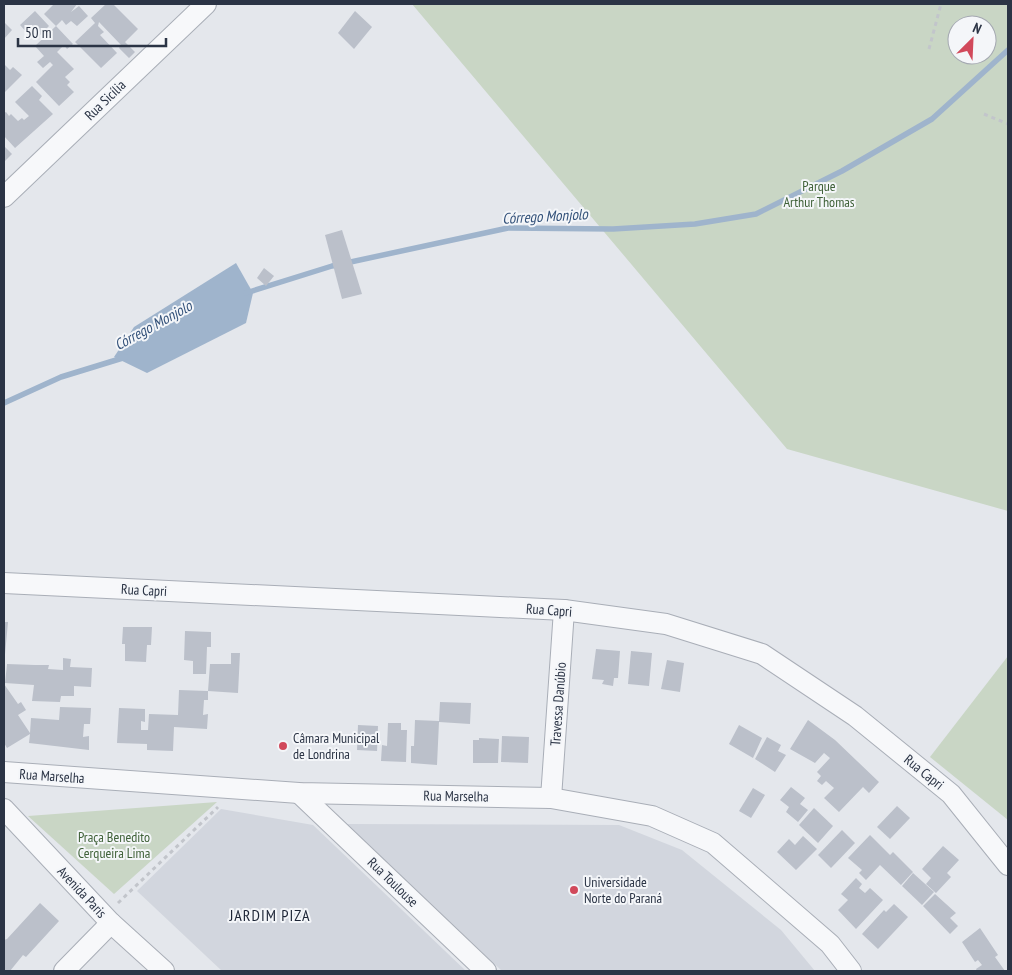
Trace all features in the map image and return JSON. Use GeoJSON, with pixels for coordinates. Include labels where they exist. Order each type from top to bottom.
{"type":"FeatureCollection","features":[{"type":"Feature","properties":{"kind":"street","name":"Rua Sicília"},"geometry":{"type":"LineString","coordinates":[[4,197],[206,4]]}},
{"type":"Feature","properties":{"kind":"street","name":"Rua Capri"},"geometry":{"type":"LineString","coordinates":[[4,584],[564,610],[666,624],[762,654],[855,716],[951,794],[1008,865]]}},
{"type":"Feature","properties":{"kind":"street","name":"Travessa Danúbio"},"geometry":{"type":"LineString","coordinates":[[551,798],[564,610]]}},
{"type":"Feature","properties":{"kind":"street","name":"Rua Marselha"},"geometry":{"type":"LineString","coordinates":[[4,772],[300,793],[551,798],[652,816],[713,843],[830,944],[851,971]]}},
{"type":"Feature","properties":{"kind":"street","name":"Rua Toulouse"},"geometry":{"type":"LineString","coordinates":[[300,793],[486,971]]}},
{"type":"Feature","properties":{"kind":"street","name":"Avenida Paris"},"geometry":{"type":"LineString","coordinates":[[4,808],[108,920],[164,971]]}},
{"type":"Feature","properties":{"kind":"street"},"geometry":{"type":"LineString","coordinates":[[64,971],[108,920]]}},
{"type":"Feature","properties":{"kind":"path"},"geometry":{"type":"LineString","coordinates":[[929,49],[942,4]]}},
{"type":"Feature","properties":{"kind":"path"},"geometry":{"type":"LineString","coordinates":[[984,114],[1008,124]]}},
{"type":"Feature","properties":{"kind":"path"},"geometry":{"type":"LineString","coordinates":[[108,920],[236,789]]}},
{"type":"Feature","properties":{"kind":"shaded area"},"geometry":{"type":"Polygon","coordinates":[[[221,809],[313,825],[466,971],[222,971],[137,891],[221,809]]]}},
{"type":"Feature","properties":{"kind":"shaded area","name":"Universidade Norte do Paraná"},"geometry":{"type":"Polygon","coordinates":[[[346,824],[619,825],[682,850],[781,930],[815,971],[502,971],[346,824]]]}},
{"type":"Feature","properties":{"kind":"green space","name":"Parque Arthur Thomas"},"geometry":{"type":"Polygon","coordinates":[[[412,4],[1008,4],[1008,511],[787,449],[412,4]]]}},
{"type":"Feature","properties":{"kind":"green space"},"geometry":{"type":"Polygon","coordinates":[[[1008,656],[1008,820],[930,757],[1008,656]]]}},
{"type":"Feature","properties":{"kind":"green space","name":"Praça Benedito Cerqueira Lima"},"geometry":{"type":"Polygon","coordinates":[[[217,802],[114,894],[28,816],[217,802]]]}},
{"type":"Feature","properties":{"kind":"water"},"geometry":{"type":"Polygon","coordinates":[[[236,263],[253,293],[246,323],[147,373],[114,357],[134,327],[236,263]]]}},
{"type":"Feature","properties":{"kind":"building"},"geometry":{"type":"Polygon","coordinates":[[[54,4],[77,4],[71,12],[79,6],[88,16],[77,26],[71,21],[66,25],[62,20],[56,26],[44,14],[54,4]]]}},
{"type":"Feature","properties":{"kind":"building"},"geometry":{"type":"Polygon","coordinates":[[[106,4],[113,4],[138,29],[125,42],[135,52],[129,58],[119,48],[121,45],[99,22],[98,26],[104,32],[100,35],[117,53],[101,68],[75,42],[95,23],[91,18],[106,4]]]}},
{"type":"Feature","properties":{"kind":"building"},"geometry":{"type":"Polygon","coordinates":[[[35,11],[49,26],[39,36],[34,32],[30,36],[20,25],[35,11]]]}},
{"type":"Feature","properties":{"kind":"building"},"geometry":{"type":"Polygon","coordinates":[[[355,11],[372,27],[354,49],[338,33],[355,11]]]}},
{"type":"Feature","properties":{"kind":"building"},"geometry":{"type":"Polygon","coordinates":[[[4,22],[12,30],[4,39],[4,22]]]}},
{"type":"Feature","properties":{"kind":"building"},"geometry":{"type":"Polygon","coordinates":[[[56,26],[73,44],[67,49],[64,45],[57,52],[74,69],[65,77],[70,82],[67,85],[74,92],[59,106],[36,82],[53,65],[50,62],[43,68],[37,62],[44,56],[35,46],[56,26]]]}},
{"type":"Feature","properties":{"kind":"building"},"geometry":{"type":"Polygon","coordinates":[[[4,64],[10,70],[13,67],[22,75],[4,93],[4,64]]]}},
{"type":"Feature","properties":{"kind":"building"},"geometry":{"type":"Polygon","coordinates":[[[32,86],[42,96],[39,100],[53,114],[15,148],[4,136],[4,113],[6,112],[9,116],[11,114],[18,121],[22,118],[24,120],[29,116],[15,102],[32,86]]]}},
{"type":"Feature","properties":{"kind":"building"},"geometry":{"type":"Polygon","coordinates":[[[4,146],[12,154],[4,162],[4,146]]]}},
{"type":"Feature","properties":{"kind":"building"},"geometry":{"type":"Polygon","coordinates":[[[342,230],[362,294],[342,299],[325,235],[342,230]]]}},
{"type":"Feature","properties":{"kind":"building"},"geometry":{"type":"Polygon","coordinates":[[[264,268],[274,276],[266,286],[257,278],[264,268]]]}},
{"type":"Feature","properties":{"kind":"building"},"geometry":{"type":"Polygon","coordinates":[[[4,622],[8,622],[5,654],[4,654],[4,622]]]}},
{"type":"Feature","properties":{"kind":"building"},"geometry":{"type":"Polygon","coordinates":[[[123,627],[152,627],[151,645],[147,645],[146,662],[125,661],[125,644],[122,644],[123,627]]]}},
{"type":"Feature","properties":{"kind":"building"},"geometry":{"type":"Polygon","coordinates":[[[185,631],[211,632],[211,647],[207,647],[206,674],[193,674],[193,661],[184,660],[185,631]]]}},
{"type":"Feature","properties":{"kind":"building"},"geometry":{"type":"Polygon","coordinates":[[[596,649],[620,651],[618,678],[614,678],[613,686],[602,684],[604,680],[592,679],[596,649]]]}},
{"type":"Feature","properties":{"kind":"building"},"geometry":{"type":"Polygon","coordinates":[[[631,651],[652,653],[649,686],[628,684],[631,651]]]}},
{"type":"Feature","properties":{"kind":"building"},"geometry":{"type":"Polygon","coordinates":[[[231,653],[240,653],[238,693],[208,691],[210,664],[231,664],[231,653]]]}},
{"type":"Feature","properties":{"kind":"building"},"geometry":{"type":"Polygon","coordinates":[[[63,658],[71,659],[70,667],[92,668],[91,687],[74,686],[74,696],[61,696],[60,702],[32,701],[34,685],[5,683],[7,664],[49,665],[48,669],[63,670],[63,658]]]}},
{"type":"Feature","properties":{"kind":"building"},"geometry":{"type":"Polygon","coordinates":[[[667,660],[684,663],[680,692],[661,689],[667,660]]]}},
{"type":"Feature","properties":{"kind":"building"},"geometry":{"type":"Polygon","coordinates":[[[4,684],[18,704],[21,702],[26,710],[18,715],[30,733],[31,718],[59,720],[60,707],[91,708],[90,724],[84,724],[83,737],[89,736],[89,750],[29,743],[30,734],[7,748],[4,743],[4,684]]]}},
{"type":"Feature","properties":{"kind":"building"},"geometry":{"type":"Polygon","coordinates":[[[179,690],[208,691],[208,700],[204,700],[203,715],[208,714],[207,729],[174,727],[173,751],[147,750],[147,744],[117,743],[119,708],[145,709],[145,722],[141,721],[141,730],[148,730],[149,714],[178,715],[179,690]]]}},
{"type":"Feature","properties":{"kind":"building"},"geometry":{"type":"Polygon","coordinates":[[[440,702],[471,703],[470,724],[439,722],[437,765],[411,763],[411,746],[414,746],[415,720],[439,721],[440,702]]]}},
{"type":"Feature","properties":{"kind":"building"},"geometry":{"type":"Polygon","coordinates":[[[808,720],[835,740],[879,782],[869,793],[863,787],[839,812],[824,798],[834,788],[826,781],[822,785],[817,781],[821,776],[817,772],[830,758],[824,753],[815,763],[790,749],[808,720]]]}},
{"type":"Feature","properties":{"kind":"building"},"geometry":{"type":"Polygon","coordinates":[[[388,723],[401,723],[401,730],[407,730],[406,762],[381,761],[382,745],[387,746],[388,723]]]}},
{"type":"Feature","properties":{"kind":"building"},"geometry":{"type":"Polygon","coordinates":[[[358,725],[378,726],[377,751],[357,750],[358,725]]]}},
{"type":"Feature","properties":{"kind":"building"},"geometry":{"type":"Polygon","coordinates":[[[739,725],[762,738],[753,758],[729,744],[739,725]]]}},
{"type":"Feature","properties":{"kind":"building"},"geometry":{"type":"Polygon","coordinates":[[[502,736],[529,737],[528,763],[501,762],[502,736]]]}},
{"type":"Feature","properties":{"kind":"building"},"geometry":{"type":"Polygon","coordinates":[[[767,737],[781,745],[778,751],[786,755],[775,772],[755,759],[767,737]]]}},
{"type":"Feature","properties":{"kind":"building"},"geometry":{"type":"Polygon","coordinates":[[[479,738],[499,739],[498,763],[473,763],[473,740],[479,740],[479,738]]]}},
{"type":"Feature","properties":{"kind":"building"},"geometry":{"type":"Polygon","coordinates":[[[791,787],[805,798],[800,804],[808,810],[798,822],[786,812],[789,807],[780,800],[791,787]]]}},
{"type":"Feature","properties":{"kind":"building"},"geometry":{"type":"Polygon","coordinates":[[[753,788],[765,795],[751,818],[739,811],[753,788]]]}},
{"type":"Feature","properties":{"kind":"building"},"geometry":{"type":"Polygon","coordinates":[[[897,806],[910,818],[890,839],[877,827],[897,806]]]}},
{"type":"Feature","properties":{"kind":"building"},"geometry":{"type":"Polygon","coordinates":[[[814,808],[833,826],[818,843],[799,825],[814,808]]]}},
{"type":"Feature","properties":{"kind":"building"},"geometry":{"type":"Polygon","coordinates":[[[842,830],[855,843],[831,868],[818,855],[842,830]]]}},
{"type":"Feature","properties":{"kind":"building"},"geometry":{"type":"Polygon","coordinates":[[[870,835],[890,855],[893,852],[913,872],[901,885],[880,865],[866,880],[859,873],[862,870],[848,858],[870,835]]]}},
{"type":"Feature","properties":{"kind":"building"},"geometry":{"type":"Polygon","coordinates":[[[803,836],[817,849],[796,870],[777,852],[789,839],[795,845],[803,836]]]}},
{"type":"Feature","properties":{"kind":"building"},"geometry":{"type":"Polygon","coordinates":[[[943,846],[959,860],[947,873],[951,877],[936,893],[926,884],[931,878],[922,869],[943,846]]]}},
{"type":"Feature","properties":{"kind":"building"},"geometry":{"type":"Polygon","coordinates":[[[913,873],[934,892],[922,905],[902,886],[913,873]]]}},
{"type":"Feature","properties":{"kind":"building"},"geometry":{"type":"Polygon","coordinates":[[[856,878],[862,884],[859,888],[865,893],[870,888],[883,900],[856,929],[838,910],[848,900],[841,894],[856,878]]]}},
{"type":"Feature","properties":{"kind":"building"},"geometry":{"type":"Polygon","coordinates":[[[935,894],[956,913],[950,918],[958,926],[950,934],[923,906],[935,894]]]}},
{"type":"Feature","properties":{"kind":"building"},"geometry":{"type":"Polygon","coordinates":[[[40,903],[59,921],[26,957],[23,955],[10,971],[4,971],[4,940],[40,903]]]}},
{"type":"Feature","properties":{"kind":"building"},"geometry":{"type":"Polygon","coordinates":[[[894,904],[908,917],[878,949],[862,934],[884,910],[886,912],[894,904]]]}},
{"type":"Feature","properties":{"kind":"building"},"geometry":{"type":"Polygon","coordinates":[[[980,928],[998,955],[995,957],[1005,971],[977,971],[976,969],[982,965],[978,960],[975,962],[962,942],[980,928]]]}},
{"type":"Feature","properties":{"kind":"waterway","name":"Córrego Monjolo"},"geometry":{"type":"LineString","coordinates":[[246,293],[332,266],[508,228],[613,229],[695,224],[756,214],[842,171],[932,119],[1008,50]]}},
{"type":"Feature","properties":{"kind":"waterway","name":"Córrego Monjolo"},"geometry":{"type":"LineString","coordinates":[[4,403],[61,377],[126,357]]}},
{"type":"Feature","properties":{"kind":"place","name":"Câmara Municipal de Londrina"},"geometry":{"type":"Point","coordinates":[283,746]}},
{"type":"Feature","properties":{"kind":"place","name":"Universidade Norte do Paraná"},"geometry":{"type":"Point","coordinates":[574,890]}},
{"type":"Feature","properties":{"kind":"district","name":"JARDIM PIZA"},"geometry":{"type":"Point","coordinates":[270,915]}}]}
